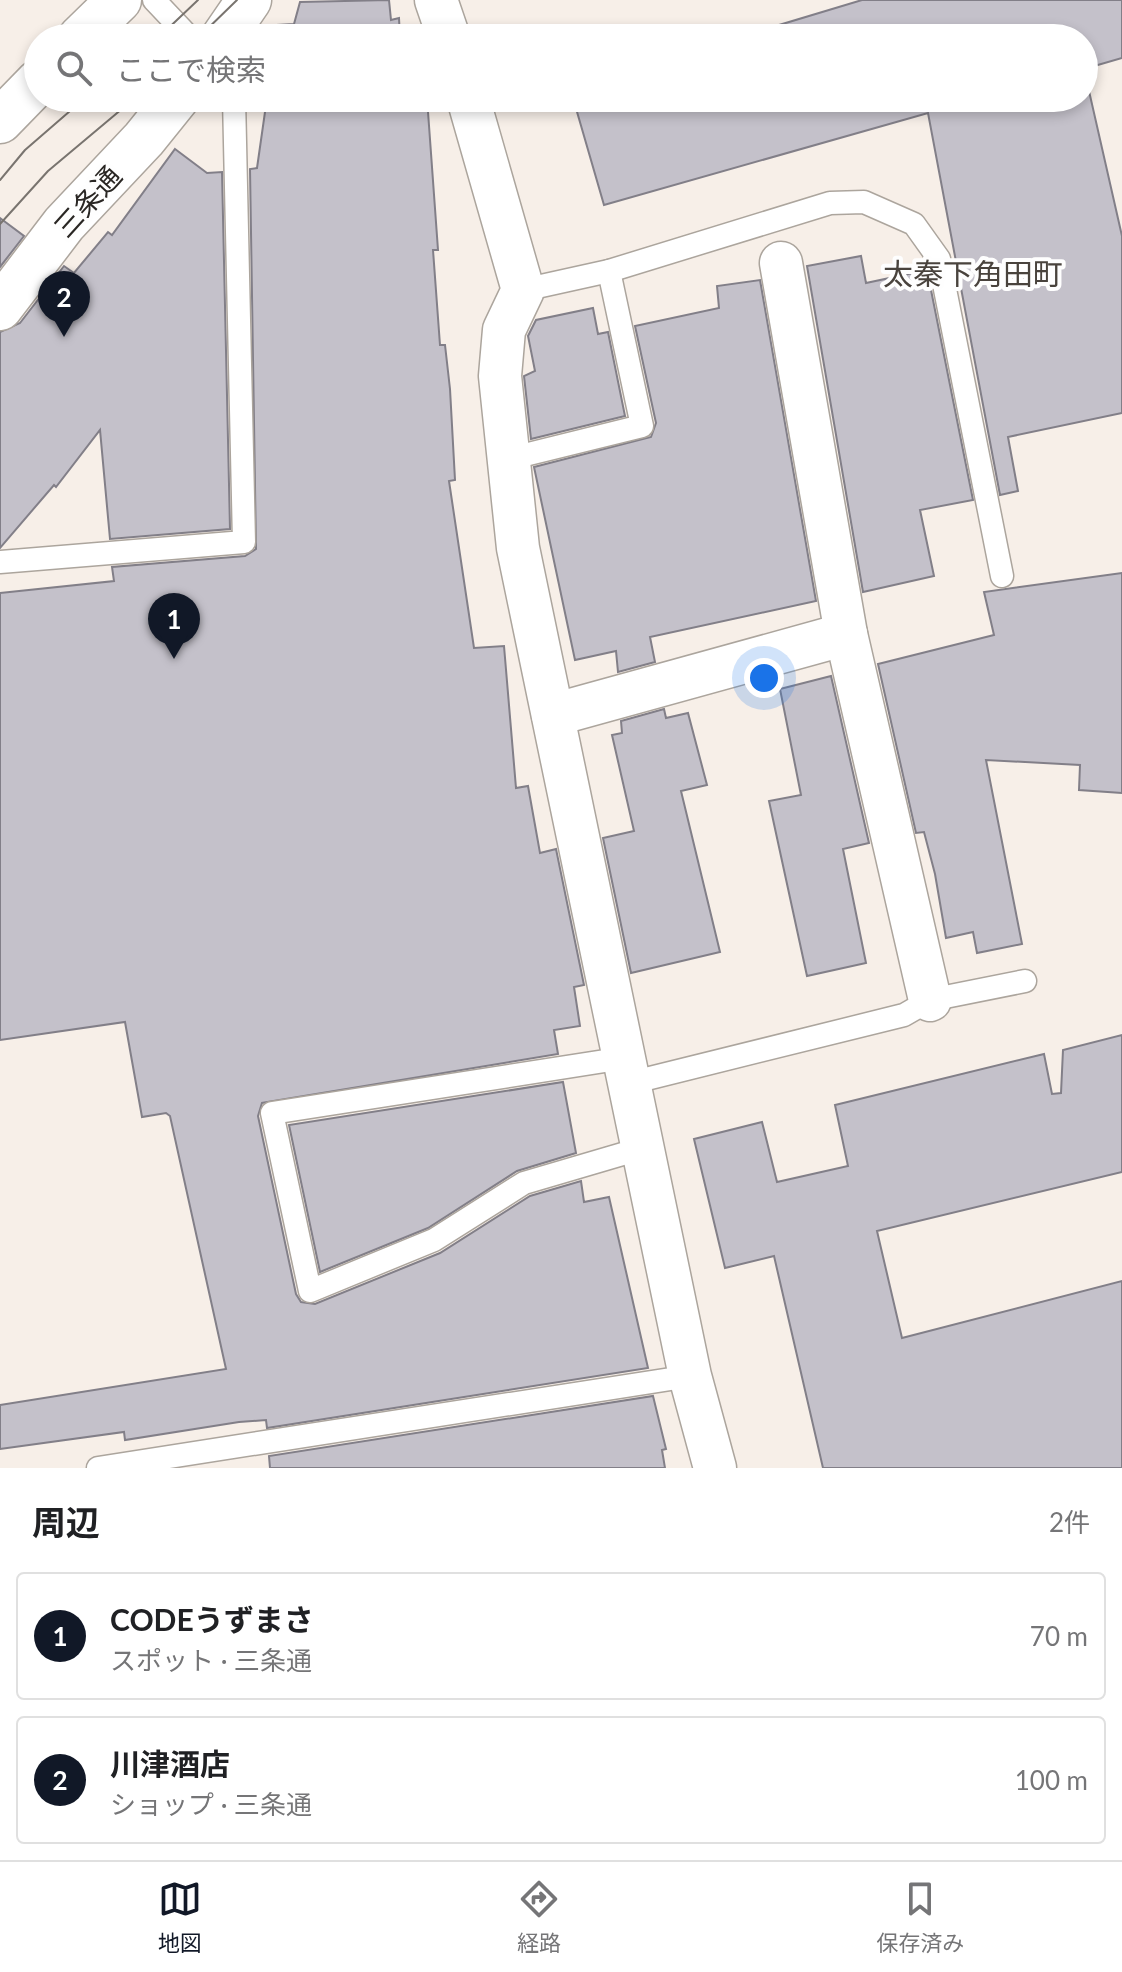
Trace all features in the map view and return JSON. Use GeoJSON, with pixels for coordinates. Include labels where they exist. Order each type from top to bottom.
{"type":"FeatureCollection","features":[{"type":"Feature","properties":{"kind":"main road"},"geometry":{"type":"LineString","coordinates":[[94,24],[119,0]]}},
{"type":"Feature","properties":{"kind":"main road"},"geometry":{"type":"LineString","coordinates":[[233,24],[249,0]]}},
{"type":"Feature","properties":{"kind":"main road"},"geometry":{"type":"LineString","coordinates":[[0,121],[24,96]]}},
{"type":"Feature","properties":{"kind":"main road","name":"三条通"},"geometry":{"type":"LineString","coordinates":[[0,308],[64,224],[166,112]]}},
{"type":"Feature","properties":{"kind":"street"},"geometry":{"type":"LineString","coordinates":[[247,24],[269,0]]}},
{"type":"Feature","properties":{"kind":"street"},"geometry":{"type":"LineString","coordinates":[[436,0],[444,24]]}},
{"type":"Feature","properties":{"kind":"street"},"geometry":{"type":"LineString","coordinates":[[472,112],[523,290],[504,330],[500,376],[518,548],[690,1376],[715,1468]]}},
{"type":"Feature","properties":{"kind":"street"},"geometry":{"type":"LineString","coordinates":[[781,263],[846,634],[930,1000]]}},
{"type":"Feature","properties":{"kind":"street"},"geometry":{"type":"LineString","coordinates":[[553,715],[846,634]]}},
{"type":"Feature","properties":{"kind":"lane"},"geometry":{"type":"LineString","coordinates":[[154,0],[177,24]]}},
{"type":"Feature","properties":{"kind":"lane"},"geometry":{"type":"LineString","coordinates":[[0,562],[244,542],[234,112]]}},
{"type":"Feature","properties":{"kind":"lane"},"geometry":{"type":"LineString","coordinates":[[523,290],[609,271],[830,203],[864,202],[914,224],[939,259],[1002,576]]}},
{"type":"Feature","properties":{"kind":"lane"},"geometry":{"type":"LineString","coordinates":[[508,459],[642,426],[609,271]]}},
{"type":"Feature","properties":{"kind":"lane"},"geometry":{"type":"LineString","coordinates":[[643,1148],[524,1183],[434,1240],[310,1291],[272,1113],[627,1071],[904,1015],[930,1000],[1025,981]]}},
{"type":"Feature","properties":{"kind":"lane"},"geometry":{"type":"LineString","coordinates":[[98,1468],[690,1376]]}},
{"type":"Feature","properties":{"kind":"building"},"geometry":{"type":"Polygon","coordinates":[[[389,0],[391,20],[399,18],[399,24],[294,24],[300,2],[389,0]]]}},
{"type":"Feature","properties":{"kind":"building"},"geometry":{"type":"Polygon","coordinates":[[[862,0],[1122,0],[1122,58],[1098,65],[1098,24],[782,24],[862,0]]]}},
{"type":"Feature","properties":{"kind":"building"},"geometry":{"type":"Polygon","coordinates":[[[265,112],[428,112],[438,250],[433,250],[440,345],[445,345],[450,389],[455,480],[449,481],[474,648],[504,646],[516,788],[528,786],[540,853],[556,849],[584,985],[574,987],[580,1026],[554,1030],[558,1054],[262,1103],[258,1116],[296,1294],[301,1302],[315,1304],[440,1253],[530,1196],[581,1181],[584,1202],[609,1197],[648,1368],[267,1428],[266,1420],[239,1422],[125,1440],[124,1432],[0,1449],[0,1405],[226,1369],[170,1116],[166,1113],[142,1117],[125,1022],[0,1040],[0,593],[114,581],[112,567],[245,556],[256,549],[250,169],[257,168],[265,112]]]}},
{"type":"Feature","properties":{"kind":"building"},"geometry":{"type":"Polygon","coordinates":[[[577,112],[1094,112],[1122,236],[1122,413],[1008,437],[1018,491],[1000,495],[928,113],[604,205],[577,112]]]}},
{"type":"Feature","properties":{"kind":"building"},"geometry":{"type":"Polygon","coordinates":[[[175,149],[207,173],[222,172],[230,529],[110,539],[100,430],[56,487],[54,485],[0,548],[0,332],[20,323],[64,266],[74,273],[108,232],[112,235],[175,149]]]}},
{"type":"Feature","properties":{"kind":"building"},"geometry":{"type":"Polygon","coordinates":[[[0,218],[24,236],[0,267],[0,218]]]}},
{"type":"Feature","properties":{"kind":"building"},"geometry":{"type":"Polygon","coordinates":[[[861,256],[866,283],[927,270],[973,500],[920,510],[934,576],[863,592],[807,266],[861,256]]]}},
{"type":"Feature","properties":{"kind":"building"},"geometry":{"type":"Polygon","coordinates":[[[760,280],[816,601],[650,637],[655,662],[618,672],[616,651],[575,660],[534,467],[651,437],[656,423],[635,326],[719,308],[717,286],[760,280]]]}},
{"type":"Feature","properties":{"kind":"building"},"geometry":{"type":"Polygon","coordinates":[[[593,308],[598,334],[608,332],[625,416],[531,439],[524,376],[535,371],[528,336],[536,320],[593,308]]]}},
{"type":"Feature","properties":{"kind":"building"},"geometry":{"type":"Polygon","coordinates":[[[1122,573],[1122,793],[1079,790],[1080,765],[986,760],[1022,944],[977,953],[973,932],[946,938],[935,874],[924,832],[916,833],[878,664],[994,635],[984,592],[1122,573]]]}},
{"type":"Feature","properties":{"kind":"building"},"geometry":{"type":"Polygon","coordinates":[[[831,676],[869,843],[843,849],[866,963],[807,976],[769,801],[801,795],[780,689],[831,676]]]}},
{"type":"Feature","properties":{"kind":"building"},"geometry":{"type":"Polygon","coordinates":[[[664,709],[666,718],[688,713],[707,785],[681,791],[720,952],[631,973],[603,838],[634,831],[612,735],[622,733],[621,721],[664,709]]]}},
{"type":"Feature","properties":{"kind":"building"},"geometry":{"type":"Polygon","coordinates":[[[1122,1035],[1122,1172],[877,1231],[902,1338],[1122,1281],[1122,1468],[823,1468],[774,1256],[725,1268],[694,1139],[762,1122],[777,1182],[848,1166],[835,1105],[1044,1054],[1052,1094],[1061,1093],[1063,1050],[1122,1035]]]}},
{"type":"Feature","properties":{"kind":"building"},"geometry":{"type":"Polygon","coordinates":[[[563,1082],[576,1153],[517,1171],[428,1228],[320,1272],[289,1125],[563,1082]]]}},
{"type":"Feature","properties":{"kind":"building"},"geometry":{"type":"Polygon","coordinates":[[[653,1396],[666,1449],[662,1450],[665,1468],[270,1468],[269,1456],[653,1396]]]}},
{"type":"Feature","properties":{"kind":"tram line"},"geometry":{"type":"LineString","coordinates":[[173,24],[198,0]]}},
{"type":"Feature","properties":{"kind":"tram line"},"geometry":{"type":"LineString","coordinates":[[212,24],[237,0]]}},
{"type":"Feature","properties":{"kind":"tram line"},"geometry":{"type":"LineString","coordinates":[[0,180],[25,150],[69,112]]}},
{"type":"Feature","properties":{"kind":"tram line"},"geometry":{"type":"LineString","coordinates":[[0,224],[48,171],[118,112]]}},
{"type":"Feature","properties":{"kind":"place","name":"川津酒店"},"geometry":{"type":"Point","coordinates":[64,337]}},
{"type":"Feature","properties":{"kind":"place","name":"CODEうずまさ"},"geometry":{"type":"Point","coordinates":[174,659]}},
{"type":"Feature","properties":{"kind":"district","name":"太秦下角田町"},"geometry":{"type":"Point","coordinates":[973,273]}}]}
